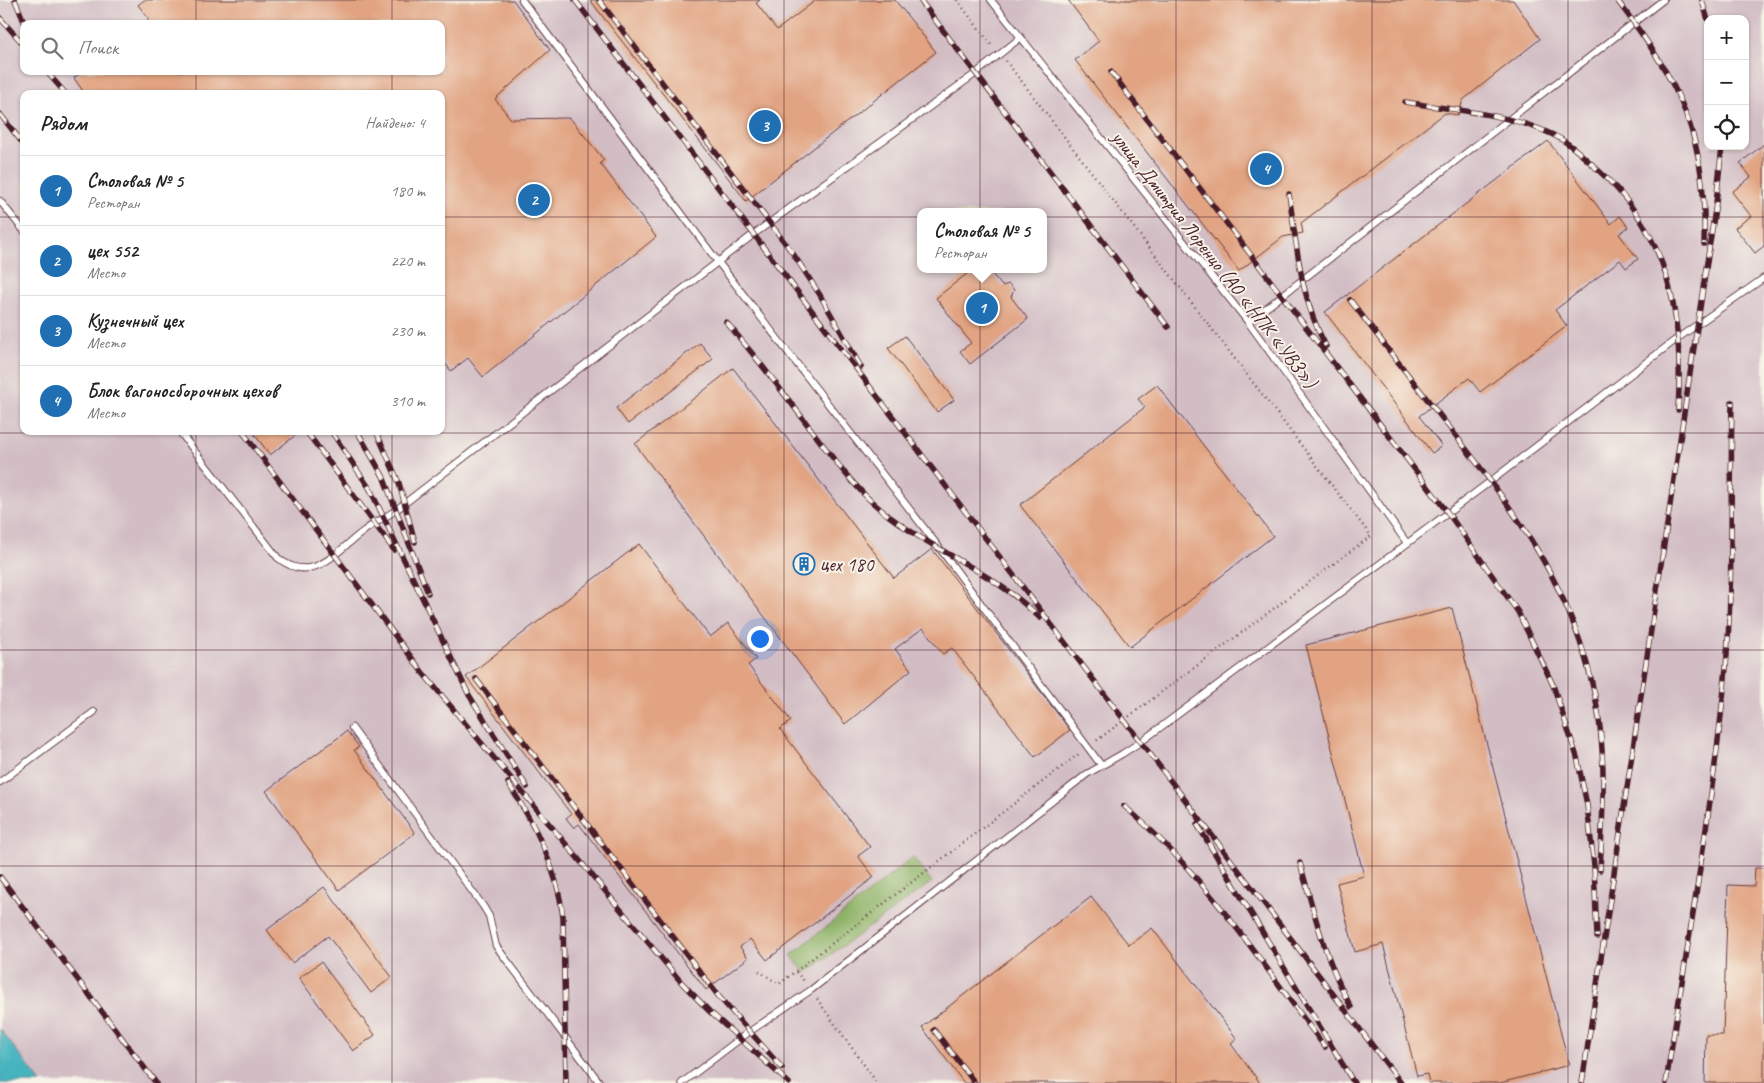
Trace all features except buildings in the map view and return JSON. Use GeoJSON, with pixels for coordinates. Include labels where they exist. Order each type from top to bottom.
{"type":"FeatureCollection","features":[{"type":"Feature","properties":{"kind":"lane"},"geometry":{"type":"LineString","coordinates":[[522,0],[719,262],[938,546],[1101,765]]}},
{"type":"Feature","properties":{"kind":"lane","name":"улица Дмитрия Лоренцо (АО «НПК «УВЗ»)"},"geometry":{"type":"LineString","coordinates":[[990,0],[1248,322],[1407,543]]}},
{"type":"Feature","properties":{"kind":"lane"},"geometry":{"type":"LineString","coordinates":[[1248,322],[1663,0]]}},
{"type":"Feature","properties":{"kind":"lane"},"geometry":{"type":"LineString","coordinates":[[182,435],[278,558],[287,566],[296,569],[316,567],[365,530],[396,510],[761,228],[1020,38]]}},
{"type":"Feature","properties":{"kind":"lane"},"geometry":{"type":"LineString","coordinates":[[0,201],[20,227]]}},
{"type":"Feature","properties":{"kind":"lane"},"geometry":{"type":"LineString","coordinates":[[682,1083],[749,1032],[811,990],[1087,774],[1137,744],[1678,338],[1764,278]]}},
{"type":"Feature","properties":{"kind":"lane"},"geometry":{"type":"LineString","coordinates":[[0,782],[94,712]]}},
{"type":"Feature","properties":{"kind":"lane"},"geometry":{"type":"LineString","coordinates":[[352,728],[483,906],[489,916],[496,946],[600,1083]]}},
{"type":"Feature","properties":{"kind":"path"},"geometry":{"type":"LineString","coordinates":[[760,970],[779,984],[796,972],[1088,747],[1371,536],[957,0]]}},
{"type":"Feature","properties":{"kind":"path"},"geometry":{"type":"LineString","coordinates":[[796,972],[811,990],[877,1083]]}},
{"type":"Feature","properties":{"kind":"shaded area"},"geometry":{"type":"Polygon","coordinates":[[[0,0],[1764,0],[1764,1083],[0,1083],[0,0]]]}},
{"type":"Feature","properties":{"kind":"green space"},"geometry":{"type":"Polygon","coordinates":[[[913,857],[932,882],[805,973],[791,955],[913,857]]]}},
{"type":"Feature","properties":{"kind":"water"},"geometry":{"type":"Polygon","coordinates":[[[0,1029],[41,1083],[0,1083],[0,1029]]]}},
{"type":"Feature","properties":{"kind":"railway"},"geometry":{"type":"LineString","coordinates":[[15,0],[23,20]]}},
{"type":"Feature","properties":{"kind":"railway"},"geometry":{"type":"LineString","coordinates":[[575,0],[1401,1083]]}},
{"type":"Feature","properties":{"kind":"railway"},"geometry":{"type":"LineString","coordinates":[[599,0],[792,252],[820,295],[861,367]]}},
{"type":"Feature","properties":{"kind":"railway"},"geometry":{"type":"LineString","coordinates":[[920,0],[1168,327]]}},
{"type":"Feature","properties":{"kind":"railway"},"geometry":{"type":"LineString","coordinates":[[1617,0],[1658,59],[1686,113],[1695,141],[1701,172],[1704,206],[1704,244]]}},
{"type":"Feature","properties":{"kind":"railway"},"geometry":{"type":"LineString","coordinates":[[1702,0],[1706,15]]}},
{"type":"Feature","properties":{"kind":"railway"},"geometry":{"type":"LineString","coordinates":[[0,18],[20,40]]}},
{"type":"Feature","properties":{"kind":"railway"},"geometry":{"type":"LineString","coordinates":[[1111,72],[1448,513],[1518,612],[1553,685],[1577,757],[1587,805],[1594,866],[1597,937]]}},
{"type":"Feature","properties":{"kind":"railway"},"geometry":{"type":"LineString","coordinates":[[49,75],[63,90]]}},
{"type":"Feature","properties":{"kind":"railway"},"geometry":{"type":"LineString","coordinates":[[1405,102],[1515,121],[1549,133],[1569,144],[1622,194],[1641,221],[1656,249],[1667,279],[1674,310],[1678,342],[1678,410]]}},
{"type":"Feature","properties":{"kind":"railway"},"geometry":{"type":"LineString","coordinates":[[0,114],[20,140]]}},
{"type":"Feature","properties":{"kind":"railway"},"geometry":{"type":"LineString","coordinates":[[1582,1083],[1716,203],[1722,150]]}},
{"type":"Feature","properties":{"kind":"railway"},"geometry":{"type":"LineString","coordinates":[[1289,194],[1297,253],[1305,291],[1310,310],[1326,346]]}},
{"type":"Feature","properties":{"kind":"railway"},"geometry":{"type":"LineString","coordinates":[[1350,300],[1477,463],[1521,524],[1557,587],[1572,621],[1585,657],[1599,718],[1603,761],[1600,870]]}},
{"type":"Feature","properties":{"kind":"railway"},"geometry":{"type":"LineString","coordinates":[[726,322],[836,462],[872,502],[913,532],[1000,585],[1040,618]]}},
{"type":"Feature","properties":{"kind":"railway"},"geometry":{"type":"LineString","coordinates":[[1666,1083],[1705,837],[1724,689],[1729,617],[1732,402]]}},
{"type":"Feature","properties":{"kind":"railway"},"geometry":{"type":"LineString","coordinates":[[245,435],[423,673],[682,983],[709,1011],[789,1083]]}},
{"type":"Feature","properties":{"kind":"railway"},"geometry":{"type":"LineString","coordinates":[[309,435],[394,550]]}},
{"type":"Feature","properties":{"kind":"railway"},"geometry":{"type":"LineString","coordinates":[[334,435],[370,489],[469,695],[527,787]]}},
{"type":"Feature","properties":{"kind":"railway"},"geometry":{"type":"LineString","coordinates":[[359,435],[383,476],[428,593]]}},
{"type":"Feature","properties":{"kind":"railway"},"geometry":{"type":"LineString","coordinates":[[378,435],[399,483],[415,542]]}},
{"type":"Feature","properties":{"kind":"railway"},"geometry":{"type":"LineString","coordinates":[[476,679],[720,998],[782,1068]]}},
{"type":"Feature","properties":{"kind":"railway"},"geometry":{"type":"LineString","coordinates":[[508,783],[536,831],[550,864],[560,899],[563,917],[566,1083]]}},
{"type":"Feature","properties":{"kind":"railway"},"geometry":{"type":"LineString","coordinates":[[1124,806],[1153,832],[1206,890],[1255,952],[1325,1047]]}},
{"type":"Feature","properties":{"kind":"railway"},"geometry":{"type":"LineString","coordinates":[[1197,824],[1354,1083]]}},
{"type":"Feature","properties":{"kind":"railway"},"geometry":{"type":"LineString","coordinates":[[1300,863],[1334,973],[1351,1007]]}},
{"type":"Feature","properties":{"kind":"railway"},"geometry":{"type":"LineString","coordinates":[[0,877],[156,1083]]}},
{"type":"Feature","properties":{"kind":"railway"},"geometry":{"type":"LineString","coordinates":[[934,1030],[975,1083]]}},
{"type":"Feature","properties":{"kind":"place","name":"Кузнечный цех"},"geometry":{"type":"Point","coordinates":[765,126]}},
{"type":"Feature","properties":{"kind":"place","name":"Блок вагоносборочных цехов"},"geometry":{"type":"Point","coordinates":[1266,169]}},
{"type":"Feature","properties":{"kind":"place","name":"цех 552"},"geometry":{"type":"Point","coordinates":[534,200]}},
{"type":"Feature","properties":{"kind":"place","name":"Столовая № 5"},"geometry":{"type":"Point","coordinates":[982,308]}},
{"type":"Feature","properties":{"kind":"place","name":"цех 180"},"geometry":{"type":"Point","coordinates":[804,564]}}]}
